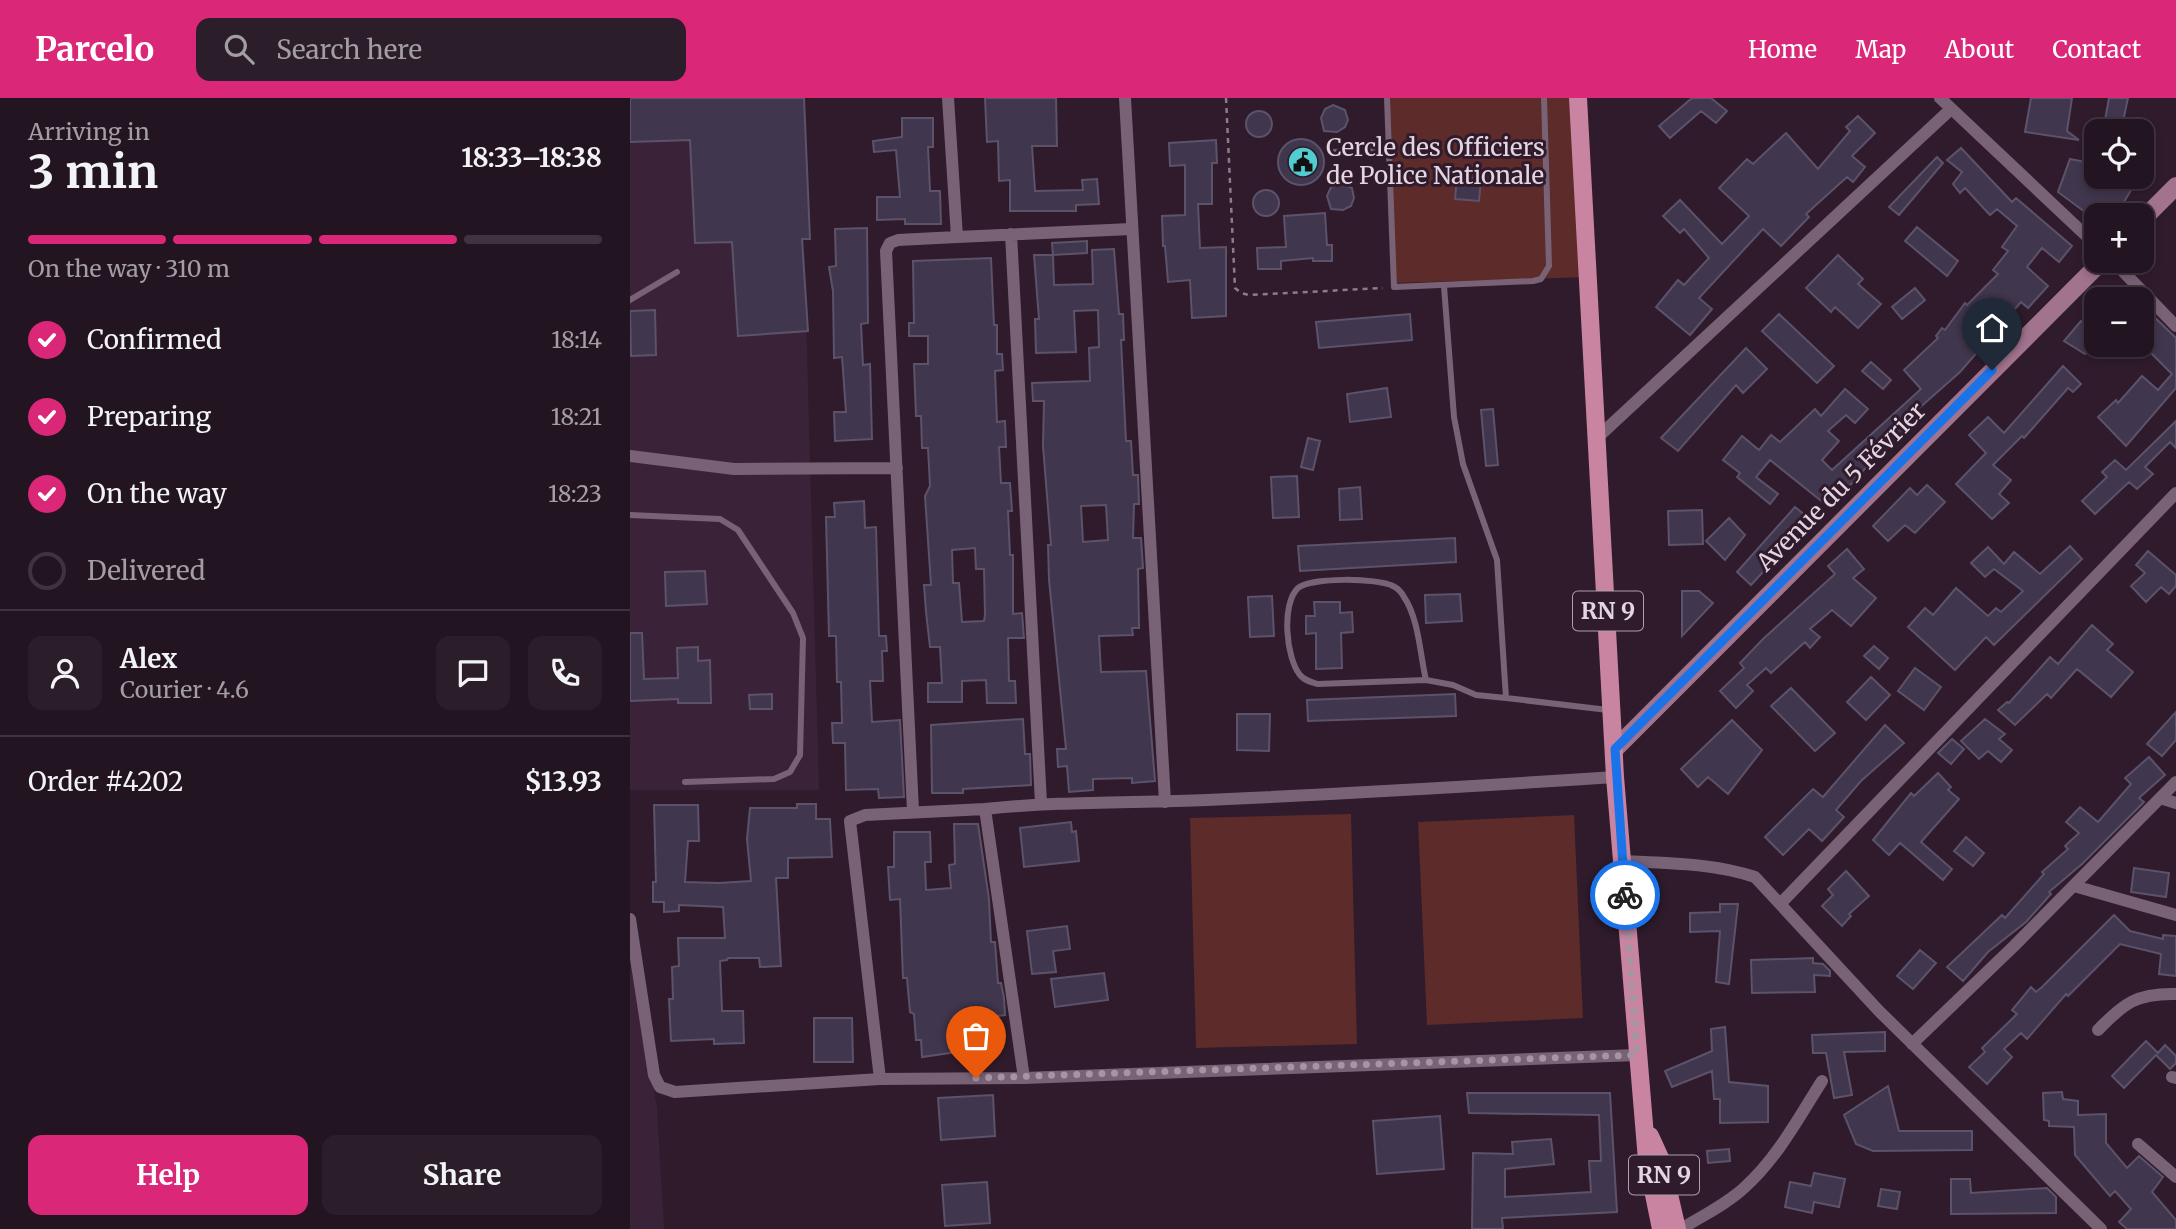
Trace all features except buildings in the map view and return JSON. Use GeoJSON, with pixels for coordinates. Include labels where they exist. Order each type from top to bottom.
{"type":"FeatureCollection","features":[{"type":"Feature","properties":{"kind":"main road","name":"RN 9"},"geometry":{"type":"LineString","coordinates":[[1578,98],[1615,777],[1647,1160],[1661,1229]]}},
{"type":"Feature","properties":{"kind":"main road","name":"RN 9"},"geometry":{"type":"LineString","coordinates":[[1645,1123],[1661,1160],[1679,1229]]}},
{"type":"Feature","properties":{"kind":"street"},"geometry":{"type":"LineString","coordinates":[[948,98],[957,237]]}},
{"type":"Feature","properties":{"kind":"street"},"geometry":{"type":"LineString","coordinates":[[1125,98],[1164,802]]}},
{"type":"Feature","properties":{"kind":"street"},"geometry":{"type":"LineString","coordinates":[[1940,98],[2084,234]]}},
{"type":"Feature","properties":{"kind":"street"},"geometry":{"type":"LineString","coordinates":[[1598,437],[1951,109]]}},
{"type":"Feature","properties":{"kind":"street"},"geometry":{"type":"LineString","coordinates":[[2154,208],[2176,186]]}},
{"type":"Feature","properties":{"kind":"street"},"geometry":{"type":"LineString","coordinates":[[913,811],[897,468],[888,344],[887,251],[890,243],[898,240],[1132,229]]}},
{"type":"Feature","properties":{"kind":"street"},"geometry":{"type":"LineString","coordinates":[[1012,234],[1041,803]]}},
{"type":"Feature","properties":{"kind":"street","name":"Avenue du 5 Février"},"geometry":{"type":"LineString","coordinates":[[1615,749],[2090,273]]}},
{"type":"Feature","properties":{"kind":"street"},"geometry":{"type":"LineString","coordinates":[[2125,273],[2176,326]]}},
{"type":"Feature","properties":{"kind":"street"},"geometry":{"type":"LineString","coordinates":[[630,456],[734,469],[897,468]]}},
{"type":"Feature","properties":{"kind":"street"},"geometry":{"type":"LineString","coordinates":[[1781,904],[2176,493]]}},
{"type":"Feature","properties":{"kind":"street"},"geometry":{"type":"LineString","coordinates":[[880,1079],[849,827],[856,817],[1041,803],[1164,802],[1615,777]]}},
{"type":"Feature","properties":{"kind":"street"},"geometry":{"type":"LineString","coordinates":[[1912,1044],[2176,782]]}},
{"type":"Feature","properties":{"kind":"street"},"geometry":{"type":"LineString","coordinates":[[2160,799],[2176,803]]}},
{"type":"Feature","properties":{"kind":"street"},"geometry":{"type":"LineString","coordinates":[[985,808],[1024,1078]]}},
{"type":"Feature","properties":{"kind":"street"},"geometry":{"type":"LineString","coordinates":[[1622,861],[1737,871],[1755,877],[1912,1044],[2101,1229]]}},
{"type":"Feature","properties":{"kind":"street"},"geometry":{"type":"LineString","coordinates":[[2074,886],[2176,915]]}},
{"type":"Feature","properties":{"kind":"street"},"geometry":{"type":"LineString","coordinates":[[630,919],[654,1075],[660,1087],[675,1092],[880,1079],[1024,1078],[1637,1055]]}},
{"type":"Feature","properties":{"kind":"street"},"geometry":{"type":"LineString","coordinates":[[2098,1030],[2122,1004],[2152,993],[2176,994]]}},
{"type":"Feature","properties":{"kind":"street"},"geometry":{"type":"LineString","coordinates":[[1679,1229],[1744,1189],[1775,1155],[1822,1080]]}},
{"type":"Feature","properties":{"kind":"street"},"geometry":{"type":"LineString","coordinates":[[2138,1144],[2176,1177]]}},
{"type":"Feature","properties":{"kind":"lane"},"geometry":{"type":"LineString","coordinates":[[1387,98],[1394,287],[1533,281],[1547,272],[1549,266],[1544,98]]}},
{"type":"Feature","properties":{"kind":"lane"},"geometry":{"type":"LineString","coordinates":[[1332,152],[1389,150]]}},
{"type":"Feature","properties":{"kind":"lane"},"geometry":{"type":"LineString","coordinates":[[630,300],[677,272]]}},
{"type":"Feature","properties":{"kind":"lane"},"geometry":{"type":"LineString","coordinates":[[1444,286],[1454,417],[1463,464],[1497,560],[1506,698]]}},
{"type":"Feature","properties":{"kind":"lane"},"geometry":{"type":"LineString","coordinates":[[630,515],[720,519],[738,530],[793,613],[803,638],[800,755],[790,772],[774,779],[685,782]]}},
{"type":"Feature","properties":{"kind":"lane"},"geometry":{"type":"LineString","coordinates":[[1426,680],[1411,612],[1395,586],[1381,582],[1317,580],[1299,587],[1290,600],[1288,640],[1298,673],[1306,681],[1318,684],[1426,680],[1453,685],[1476,695],[1613,710]]}},
{"type":"Feature","properties":{"kind":"path"},"geometry":{"type":"LineString","coordinates":[[1226,98],[1235,288],[1249,295],[1394,287]]}},
{"type":"Feature","properties":{"kind":"shaded area"},"geometry":{"type":"Polygon","coordinates":[[[630,98],[800,98],[819,790],[630,790],[630,98]]]}},
{"type":"Feature","properties":{"kind":"shaded area"},"geometry":{"type":"Polygon","coordinates":[[[1385,98],[1576,98],[1588,277],[1395,283],[1385,98]]]}},
{"type":"Feature","properties":{"kind":"shaded area"},"geometry":{"type":"Polygon","coordinates":[[[1351,814],[1357,1044],[1196,1048],[1190,818],[1351,814]]]}},
{"type":"Feature","properties":{"kind":"shaded area"},"geometry":{"type":"Polygon","coordinates":[[[1574,815],[1583,1018],[1427,1025],[1418,822],[1574,815]]]}},
{"type":"Feature","properties":{"kind":"shaded area"},"geometry":{"type":"Polygon","coordinates":[[[630,930],[657,1109],[664,1229],[630,1229],[630,930]]]}},
{"type":"Feature","properties":{"kind":"way so far"},"geometry":{"type":"LineString","coordinates":[[976,1078],[1637,1055],[1625,895]]}},
{"type":"Feature","properties":{"kind":"place","name":"Cercle des Officiers de Police Nationale"},"geometry":{"type":"Point","coordinates":[1303,162]}},
{"type":"Feature","properties":{"kind":"route"},"geometry":{"type":"LineString","coordinates":[[1625,895],[1615,749],[1992,370]]}}]}
